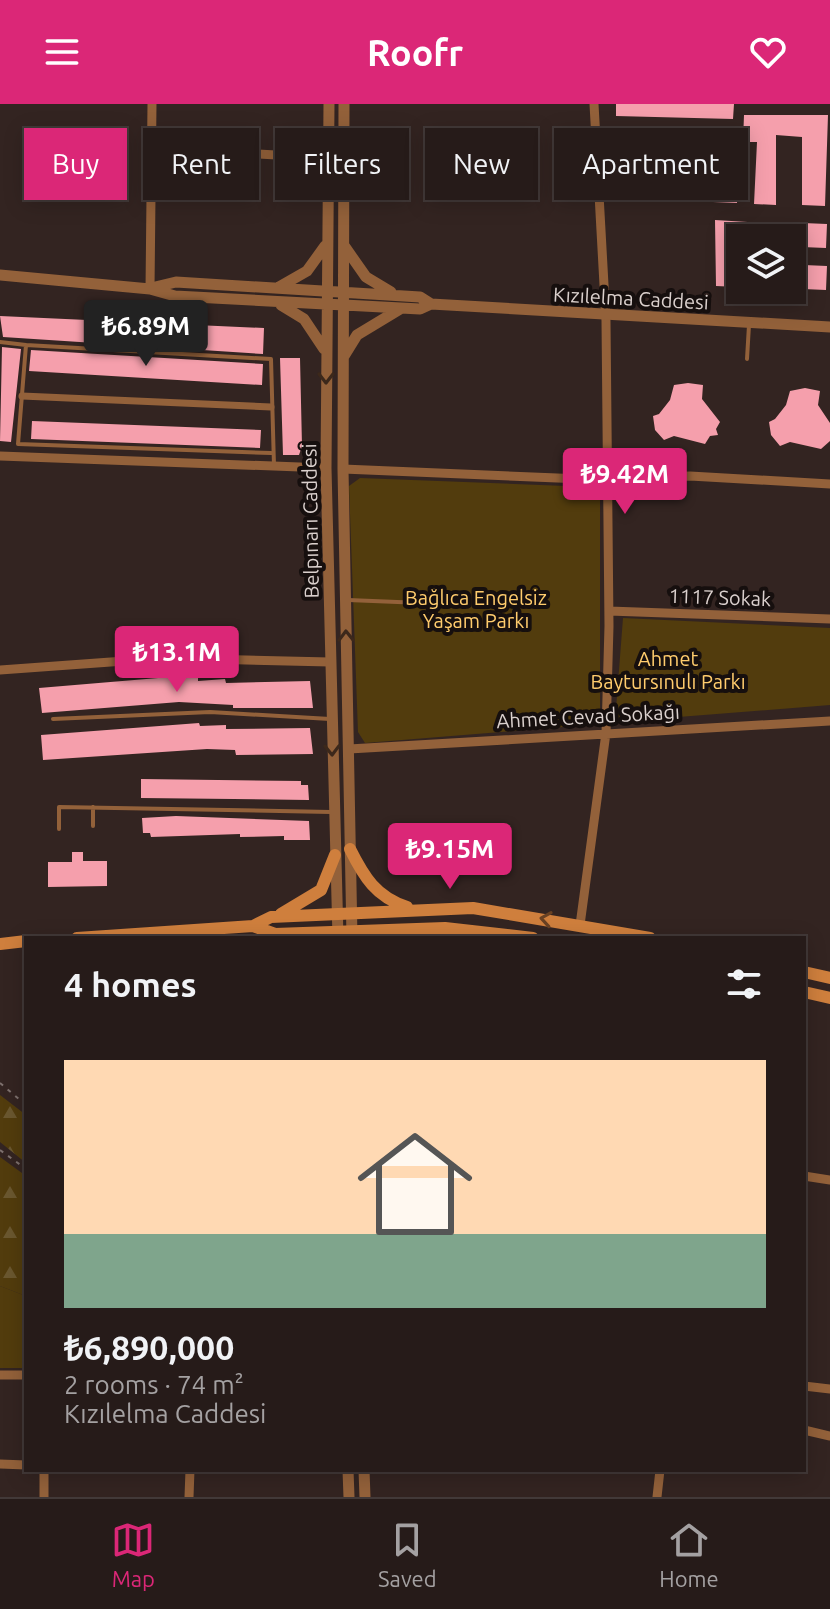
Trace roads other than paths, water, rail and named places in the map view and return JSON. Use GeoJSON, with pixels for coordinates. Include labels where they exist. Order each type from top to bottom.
{"type":"FeatureCollection","features":[{"type":"Feature","properties":{"kind":"main road"},"geometry":{"type":"LineString","coordinates":[[350,849],[371,886],[387,901],[414,910]]}},
{"type":"Feature","properties":{"kind":"main road"},"geometry":{"type":"LineString","coordinates":[[106,936],[253,926],[291,910],[321,890],[335,855]]}},
{"type":"Feature","properties":{"kind":"main road"},"geometry":{"type":"LineString","coordinates":[[271,917],[473,908],[639,936]]}},
{"type":"Feature","properties":{"kind":"main road"},"geometry":{"type":"LineString","coordinates":[[253,926],[280,936],[418,929],[483,930],[520,936]]}},
{"type":"Feature","properties":{"kind":"main road"},"geometry":{"type":"LineString","coordinates":[[401,936],[418,929]]}},
{"type":"Feature","properties":{"kind":"main road"},"geometry":{"type":"LineString","coordinates":[[0,944],[24,941]]}},
{"type":"Feature","properties":{"kind":"main road"},"geometry":{"type":"LineString","coordinates":[[806,972],[830,978]]}},
{"type":"Feature","properties":{"kind":"main road"},"geometry":{"type":"LineString","coordinates":[[806,992],[830,998]]}},
{"type":"Feature","properties":{"kind":"street"},"geometry":{"type":"LineString","coordinates":[[151,128],[152,104]]}},
{"type":"Feature","properties":{"kind":"street","name":"Belpınarı Caddesi"},"geometry":{"type":"LineString","coordinates":[[329,104],[329,128]]}},
{"type":"Feature","properties":{"kind":"street","name":"Belpınarı Caddesi"},"geometry":{"type":"LineString","coordinates":[[344,104],[343,469],[352,934]]}},
{"type":"Feature","properties":{"kind":"street"},"geometry":{"type":"LineString","coordinates":[[580,925],[606,733],[609,611],[605,314],[594,104]]}},
{"type":"Feature","properties":{"kind":"street"},"geometry":{"type":"LineString","coordinates":[[150,200],[150,289]]}},
{"type":"Feature","properties":{"kind":"street","name":"Belpınarı Caddesi"},"geometry":{"type":"LineString","coordinates":[[328,200],[326,468],[338,934]]}},
{"type":"Feature","properties":{"kind":"street"},"geometry":{"type":"LineString","coordinates":[[275,289],[307,271],[327,242]]}},
{"type":"Feature","properties":{"kind":"street"},"geometry":{"type":"LineString","coordinates":[[345,246],[366,277],[376,286],[399,296]]}},
{"type":"Feature","properties":{"kind":"street","name":"Kızılelma Caddesi"},"geometry":{"type":"LineString","coordinates":[[0,275],[150,289],[175,296],[273,302],[399,296],[420,297],[431,304]]}},
{"type":"Feature","properties":{"kind":"street","name":"Kızılelma Caddesi"},"geometry":{"type":"LineString","coordinates":[[150,289],[176,282],[275,289],[325,298]]}},
{"type":"Feature","properties":{"kind":"street","name":"Kızılelma Caddesi"},"geometry":{"type":"LineString","coordinates":[[345,298],[402,308],[420,309],[431,304],[830,327]]}},
{"type":"Feature","properties":{"kind":"street"},"geometry":{"type":"LineString","coordinates":[[273,302],[304,319],[325,352]]}},
{"type":"Feature","properties":{"kind":"street"},"geometry":{"type":"LineString","coordinates":[[344,357],[357,335],[402,308]]}},
{"type":"Feature","properties":{"kind":"street"},"geometry":{"type":"LineString","coordinates":[[22,396],[271,407]]}},
{"type":"Feature","properties":{"kind":"street"},"geometry":{"type":"LineString","coordinates":[[0,456],[326,468]]}},
{"type":"Feature","properties":{"kind":"street"},"geometry":{"type":"LineString","coordinates":[[343,469],[607,477],[690,476],[830,484]]}},
{"type":"Feature","properties":{"kind":"street","name":"1117 Sokak"},"geometry":{"type":"LineString","coordinates":[[609,611],[830,619]]}},
{"type":"Feature","properties":{"kind":"street"},"geometry":{"type":"LineString","coordinates":[[0,670],[166,658],[330,662]]}},
{"type":"Feature","properties":{"kind":"street","name":"Ahmet Cevad Sokağı"},"geometry":{"type":"LineString","coordinates":[[349,749],[830,721]]}},
{"type":"Feature","properties":{"kind":"street"},"geometry":{"type":"LineString","coordinates":[[806,1176],[830,1180]]}},
{"type":"Feature","properties":{"kind":"street"},"geometry":{"type":"LineString","coordinates":[[0,1375],[24,1375]]}},
{"type":"Feature","properties":{"kind":"street"},"geometry":{"type":"LineString","coordinates":[[806,1386],[830,1389]]}},
{"type":"Feature","properties":{"kind":"street"},"geometry":{"type":"LineString","coordinates":[[806,1430],[830,1436]]}},
{"type":"Feature","properties":{"kind":"street"},"geometry":{"type":"LineString","coordinates":[[0,1464],[24,1465]]}},
{"type":"Feature","properties":{"kind":"street"},"geometry":{"type":"LineString","coordinates":[[44,1472],[44,1497]]}},
{"type":"Feature","properties":{"kind":"street"},"geometry":{"type":"LineString","coordinates":[[189,1497],[190,1472]]}},
{"type":"Feature","properties":{"kind":"street"},"geometry":{"type":"LineString","coordinates":[[348,1472],[349,1497]]}},
{"type":"Feature","properties":{"kind":"street"},"geometry":{"type":"LineString","coordinates":[[364,1472],[365,1497]]}},
{"type":"Feature","properties":{"kind":"street"},"geometry":{"type":"LineString","coordinates":[[657,1497],[660,1472]]}},
{"type":"Feature","properties":{"kind":"lane"},"geometry":{"type":"LineString","coordinates":[[747,359],[749,321]]}},
{"type":"Feature","properties":{"kind":"lane"},"geometry":{"type":"LineString","coordinates":[[0,342],[271,359],[271,453],[274,466]]}},
{"type":"Feature","properties":{"kind":"lane"},"geometry":{"type":"LineString","coordinates":[[26,345],[18,444],[271,453]]}},
{"type":"Feature","properties":{"kind":"lane"},"geometry":{"type":"LineString","coordinates":[[346,600],[422,603]]}},
{"type":"Feature","properties":{"kind":"lane"},"geometry":{"type":"LineString","coordinates":[[53,719],[210,712],[332,719]]}},
{"type":"Feature","properties":{"kind":"lane"},"geometry":{"type":"LineString","coordinates":[[59,829],[59,807],[333,812]]}},
{"type":"Feature","properties":{"kind":"lane"},"geometry":{"type":"LineString","coordinates":[[93,807],[93,826]]}},
{"type":"Feature","properties":{"kind":"park label","name":"Bağlıca Engelsiz Yaşam Parkı"},"geometry":{"type":"Point","coordinates":[476,608]}},
{"type":"Feature","properties":{"kind":"park label","name":"Ahmet Baytursınulı Parkı"},"geometry":{"type":"Point","coordinates":[668,670]}}]}
